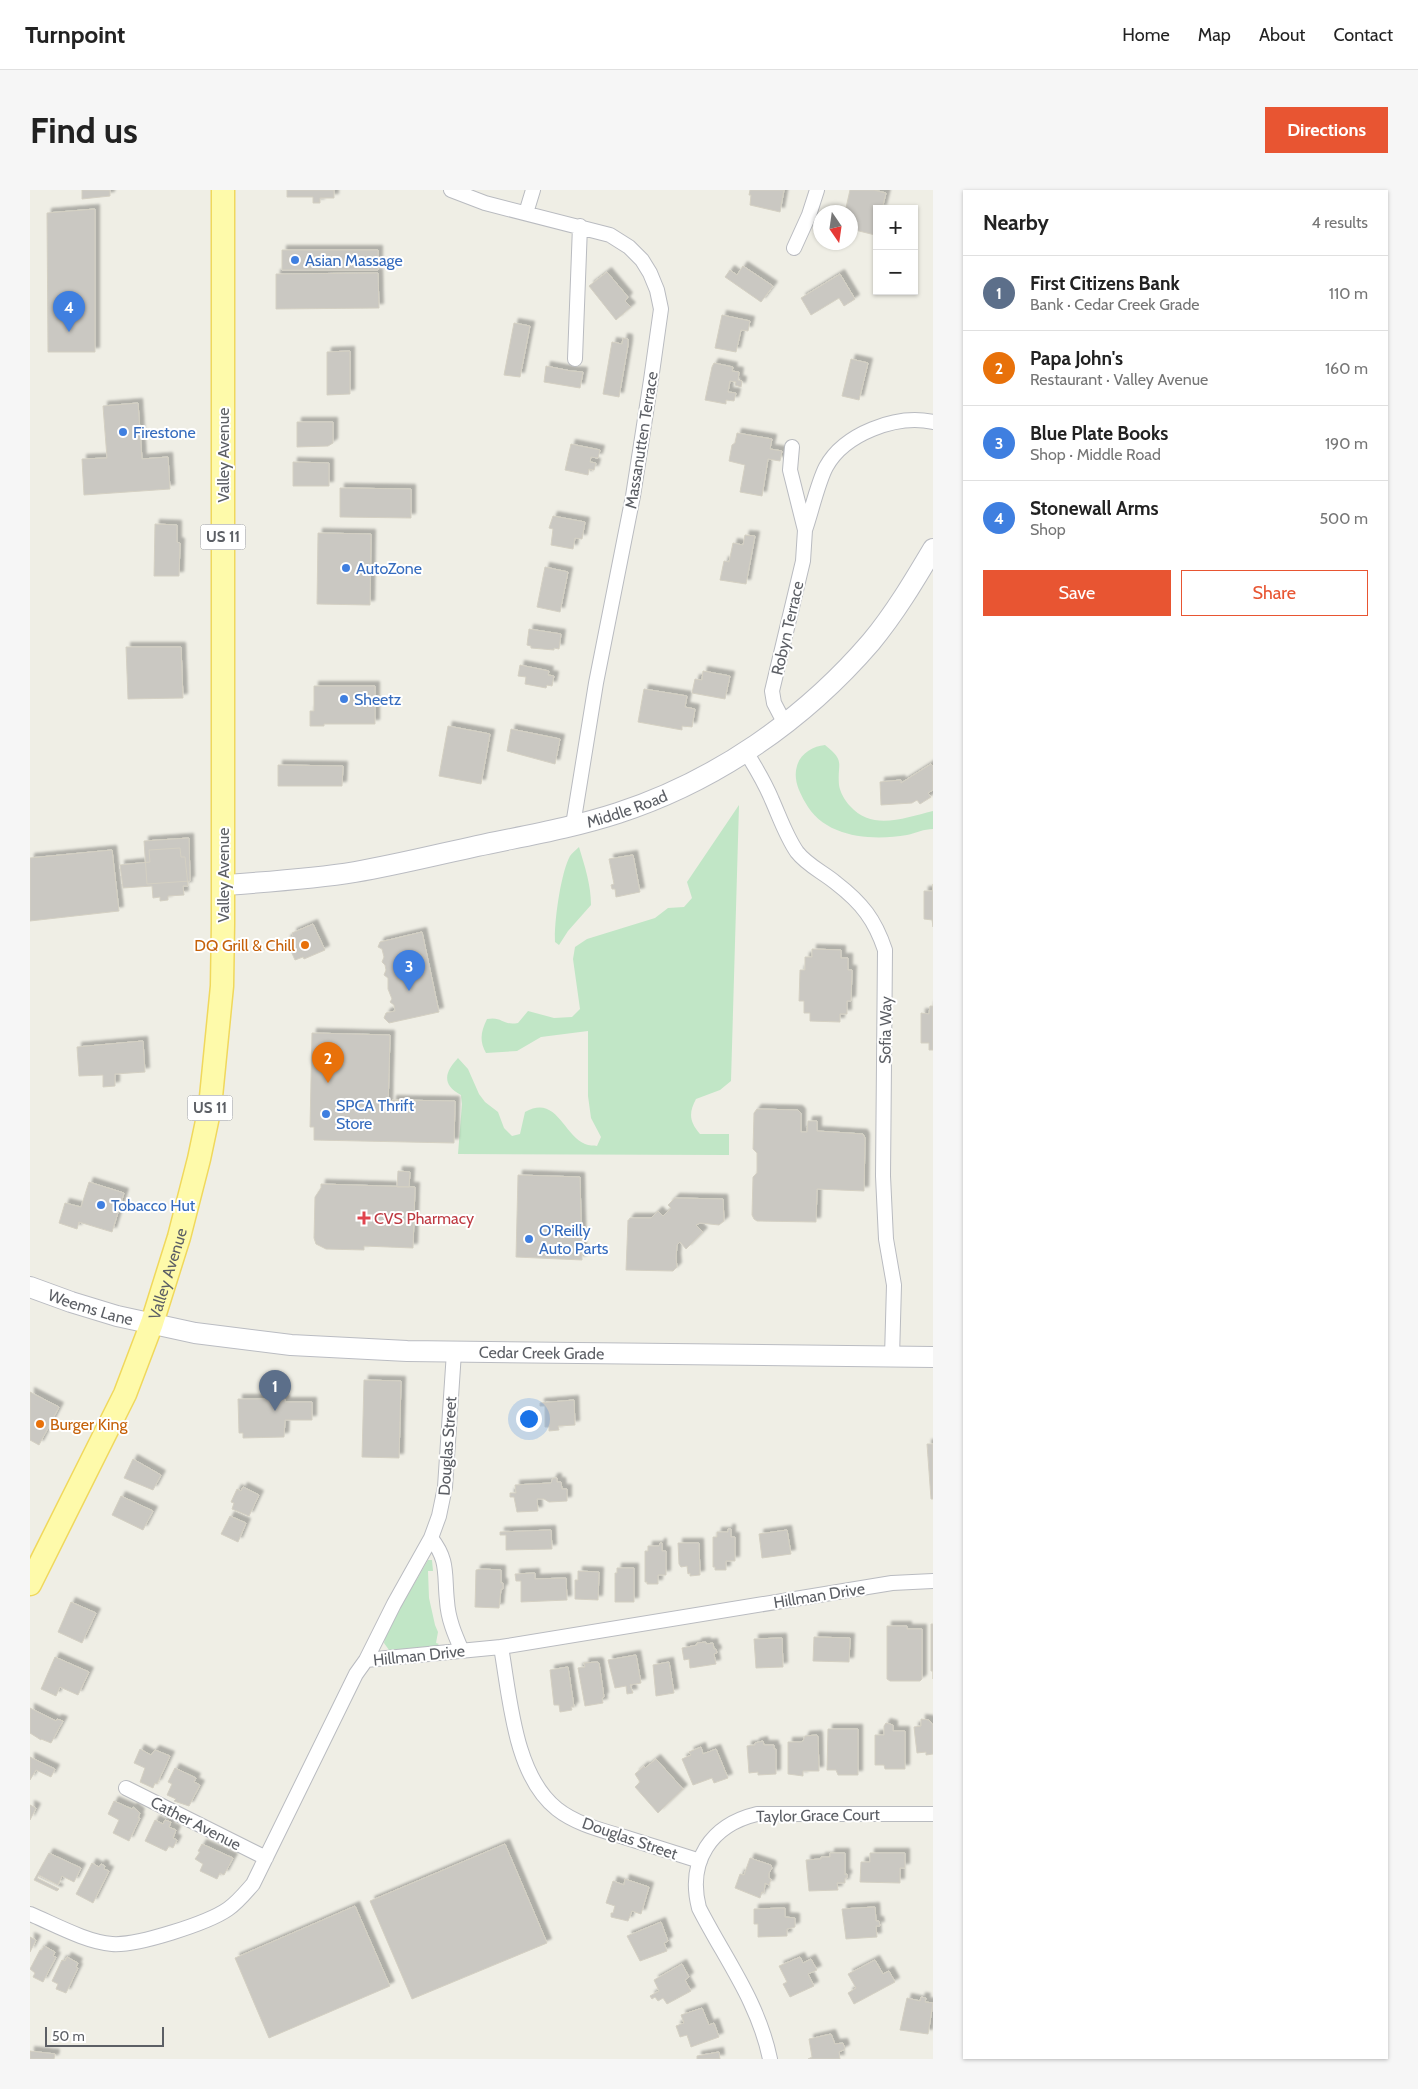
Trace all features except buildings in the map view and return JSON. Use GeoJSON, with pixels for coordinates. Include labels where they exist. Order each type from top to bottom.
{"type":"FeatureCollection","features":[{"type":"Feature","properties":{"kind":"main road","name":"Valley Avenue"},"geometry":{"type":"LineString","coordinates":[[30,1584],[125,1394],[152,1323],[186,1209],[210,1107],[222,986],[224,885],[224,190]]}},
{"type":"Feature","properties":{"kind":"main road","name":"Middle Road"},"geometry":{"type":"LineString","coordinates":[[224,885],[291,880],[358,871],[574,825],[616,814],[681,788],[746,752],[785,724],[834,680],[872,640],[907,592],[933,549]]}},
{"type":"Feature","properties":{"kind":"main road","name":"Weems Lane"},"geometry":{"type":"LineString","coordinates":[[30,1286],[98,1311],[152,1323]]}},
{"type":"Feature","properties":{"kind":"main road","name":"Cedar Creek Grade"},"geometry":{"type":"LineString","coordinates":[[152,1323],[195,1333],[291,1346],[454,1352],[933,1358]]}},
{"type":"Feature","properties":{"kind":"street","name":"Massanutten Terrace"},"geometry":{"type":"LineString","coordinates":[[451,190],[485,203],[610,235],[629,247],[642,260],[657,290],[660,309],[633,496],[596,683],[574,825]]}},
{"type":"Feature","properties":{"kind":"street"},"geometry":{"type":"LineString","coordinates":[[526,212],[533,190]]}},
{"type":"Feature","properties":{"kind":"street"},"geometry":{"type":"LineString","coordinates":[[794,248],[809,215],[817,190]]}},
{"type":"Feature","properties":{"kind":"street"},"geometry":{"type":"LineString","coordinates":[[575,359],[580,226]]}},
{"type":"Feature","properties":{"kind":"street","name":"Robyn Terrace"},"geometry":{"type":"LineString","coordinates":[[785,724],[774,704],[772,691],[803,561],[805,530],[826,467],[849,440],[867,430],[898,423],[926,420],[933,422]]}},
{"type":"Feature","properties":{"kind":"street","name":"Robyn Terrace"},"geometry":{"type":"LineString","coordinates":[[792,447],[790,470],[805,530]]}},
{"type":"Feature","properties":{"kind":"street","name":"Sofia Way"},"geometry":{"type":"LineString","coordinates":[[746,752],[760,775],[789,839],[811,867],[835,882],[858,901],[872,918],[885,950],[883,1176],[886,1239],[894,1285],[892,1357]]}},
{"type":"Feature","properties":{"kind":"street","name":"Douglas Street"},"geometry":{"type":"LineString","coordinates":[[366,1660],[395,1602],[431,1538],[441,1511],[445,1487],[454,1352]]}},
{"type":"Feature","properties":{"kind":"street"},"geometry":{"type":"LineString","coordinates":[[431,1538],[443,1556],[446,1565],[446,1602],[453,1629],[462,1651]]}},
{"type":"Feature","properties":{"kind":"street","name":"Hillman Drive"},"geometry":{"type":"LineString","coordinates":[[30,1914],[98,1942],[112,1944],[142,1942],[227,1910],[241,1899],[253,1884],[356,1674],[366,1660],[501,1647],[892,1583],[933,1581]]}},
{"type":"Feature","properties":{"kind":"street","name":"Douglas Street"},"geometry":{"type":"LineString","coordinates":[[501,1647],[520,1745],[529,1772],[545,1797],[558,1809],[587,1825],[700,1861]]}},
{"type":"Feature","properties":{"kind":"street","name":"Cather Avenue"},"geometry":{"type":"LineString","coordinates":[[126,1788],[266,1858]]}},
{"type":"Feature","properties":{"kind":"street","name":"Taylor Grace Court"},"geometry":{"type":"LineString","coordinates":[[770,2059],[761,2026],[750,1998],[699,1908],[696,1884],[700,1861],[705,1848],[723,1828],[733,1822],[757,1814],[933,1814]]}},
{"type":"Feature","properties":{"kind":"green space"},"geometry":{"type":"Polygon","coordinates":[[[825,745],[838,759],[839,785],[842,793],[848,804],[859,814],[878,820],[889,820],[933,811],[933,829],[893,837],[864,837],[836,830],[824,823],[813,814],[805,802],[796,780],[796,771],[804,754],[816,747],[825,745]]]}},
{"type":"Feature","properties":{"kind":"green space"},"geometry":{"type":"Polygon","coordinates":[[[739,805],[731,1081],[720,1090],[696,1099],[691,1114],[692,1122],[700,1134],[729,1134],[729,1155],[458,1154],[461,1095],[450,1087],[447,1078],[450,1068],[458,1058],[468,1069],[479,1094],[485,1102],[498,1112],[504,1128],[512,1136],[520,1134],[525,1112],[536,1108],[544,1108],[552,1112],[577,1139],[587,1145],[597,1146],[601,1137],[591,1118],[588,1096],[588,1031],[541,1037],[517,1051],[486,1053],[482,1040],[485,1023],[487,1019],[492,1018],[513,1024],[518,1023],[528,1011],[554,1018],[572,1017],[580,1009],[573,959],[575,947],[587,939],[655,918],[668,908],[684,907],[692,898],[687,882],[739,805]]]}},
{"type":"Feature","properties":{"kind":"green space"},"geometry":{"type":"Polygon","coordinates":[[[579,847],[589,883],[591,905],[568,931],[559,945],[555,942],[555,933],[561,885],[570,856],[579,847]]]}},
{"type":"Feature","properties":{"kind":"green space"},"geometry":{"type":"Polygon","coordinates":[[[428,1560],[432,1560],[433,1571],[428,1571],[429,1598],[438,1632],[436,1643],[439,1644],[435,1647],[389,1650],[384,1643],[386,1632],[428,1560]]]}},
{"type":"Feature","properties":{"kind":"place","name":"Asian Massage"},"geometry":{"type":"Point","coordinates":[295,260]}},
{"type":"Feature","properties":{"kind":"place","name":"Stonewall Arms"},"geometry":{"type":"Point","coordinates":[69,332]}},
{"type":"Feature","properties":{"kind":"place","name":"Firestone"},"geometry":{"type":"Point","coordinates":[123,432]}},
{"type":"Feature","properties":{"kind":"place","name":"AutoZone"},"geometry":{"type":"Point","coordinates":[346,568]}},
{"type":"Feature","properties":{"kind":"place","name":"Sheetz"},"geometry":{"type":"Point","coordinates":[344,699]}},
{"type":"Feature","properties":{"kind":"place","name":"DQ Grill & Chill"},"geometry":{"type":"Point","coordinates":[305,945]}},
{"type":"Feature","properties":{"kind":"place","name":"Blue Plate Books"},"geometry":{"type":"Point","coordinates":[409,991]}},
{"type":"Feature","properties":{"kind":"place","name":"Papa John's"},"geometry":{"type":"Point","coordinates":[328,1083]}},
{"type":"Feature","properties":{"kind":"place","name":"SPCA Thrift Store"},"geometry":{"type":"Point","coordinates":[326,1114]}},
{"type":"Feature","properties":{"kind":"place","name":"Tobacco Hut"},"geometry":{"type":"Point","coordinates":[101,1205]}},
{"type":"Feature","properties":{"kind":"place","name":"CVS Pharmacy"},"geometry":{"type":"Point","coordinates":[364,1218]}},
{"type":"Feature","properties":{"kind":"place","name":"O'Reilly Auto Parts"},"geometry":{"type":"Point","coordinates":[529,1239]}},
{"type":"Feature","properties":{"kind":"place","name":"First Citizens Bank"},"geometry":{"type":"Point","coordinates":[275,1411]}},
{"type":"Feature","properties":{"kind":"place","name":"Burger King"},"geometry":{"type":"Point","coordinates":[40,1424]}}]}
